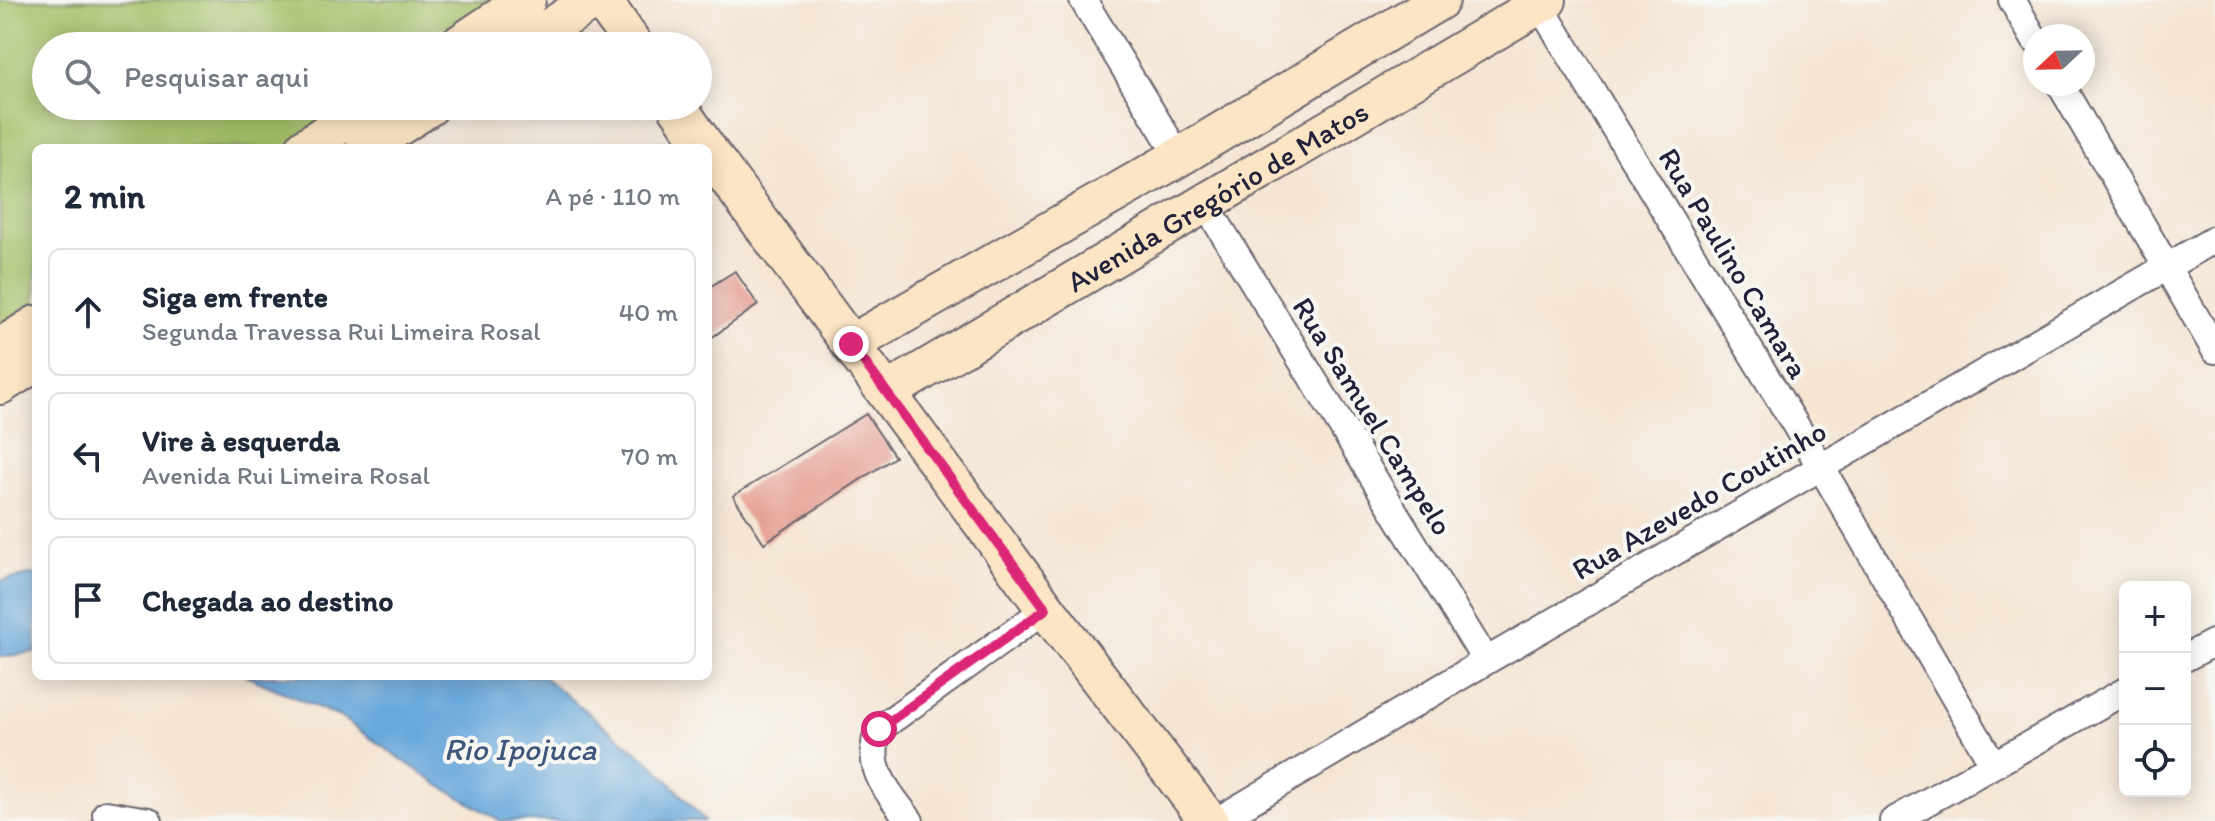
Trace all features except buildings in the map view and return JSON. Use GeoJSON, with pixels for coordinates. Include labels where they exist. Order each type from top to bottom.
{"type":"FeatureCollection","features":[{"type":"Feature","properties":{"kind":"street"},"geometry":{"type":"LineString","coordinates":[[478,32],[526,0]]}},
{"type":"Feature","properties":{"kind":"street"},"geometry":{"type":"LineString","coordinates":[[544,32],[593,0]]}},
{"type":"Feature","properties":{"kind":"street"},"geometry":{"type":"LineString","coordinates":[[602,0],[624,32]]}},
{"type":"Feature","properties":{"kind":"street"},"geometry":{"type":"LineString","coordinates":[[1083,0],[1179,157]]}},
{"type":"Feature","properties":{"kind":"street","name":"Avenida Gregório de Matos"},"geometry":{"type":"LineString","coordinates":[[851,344],[1179,157],[1440,0]]}},
{"type":"Feature","properties":{"kind":"street"},"geometry":{"type":"LineString","coordinates":[[2012,0],[2026,24]]}},
{"type":"Feature","properties":{"kind":"street","name":"Avenida Gregório de Matos"},"geometry":{"type":"LineString","coordinates":[[887,392],[1543,2]]}},
{"type":"Feature","properties":{"kind":"street","name":"Rua Paulino Camara"},"geometry":{"type":"LineString","coordinates":[[1543,2],[1821,467],[1993,764]]}},
{"type":"Feature","properties":{"kind":"street"},"geometry":{"type":"LineString","coordinates":[[2067,96],[2215,350]]}},
{"type":"Feature","properties":{"kind":"street"},"geometry":{"type":"LineString","coordinates":[[311,144],[346,120]]}},
{"type":"Feature","properties":{"kind":"street"},"geometry":{"type":"LineString","coordinates":[[371,144],[408,120]]}},
{"type":"Feature","properties":{"kind":"street"},"geometry":{"type":"LineString","coordinates":[[687,120],[704,144]]}},
{"type":"Feature","properties":{"kind":"street"},"geometry":{"type":"LineString","coordinates":[[712,156],[1046,609],[1209,821]]}},
{"type":"Feature","properties":{"kind":"street","name":"Rua Samuel Campelo"},"geometry":{"type":"LineString","coordinates":[[1206,205],[1486,661]]}},
{"type":"Feature","properties":{"kind":"street","name":"Rua Azevedo Coutinho"},"geometry":{"type":"LineString","coordinates":[[1217,821],[1486,661],[2215,239]]}},
{"type":"Feature","properties":{"kind":"street"},"geometry":{"type":"LineString","coordinates":[[0,348],[32,328]]}},
{"type":"Feature","properties":{"kind":"street"},"geometry":{"type":"LineString","coordinates":[[0,385],[32,365]]}},
{"type":"Feature","properties":{"kind":"street"},"geometry":{"type":"LineString","coordinates":[[910,821],[875,763],[871,751],[879,729],[1046,609]]}},
{"type":"Feature","properties":{"kind":"street"},"geometry":{"type":"LineString","coordinates":[[2191,655],[2215,642]]}},
{"type":"Feature","properties":{"kind":"street"},"geometry":{"type":"LineString","coordinates":[[1893,821],[2119,694]]}},
{"type":"Feature","properties":{"kind":"street"},"geometry":{"type":"LineString","coordinates":[[106,814],[149,821]]}},
{"type":"Feature","properties":{"kind":"green space"},"geometry":{"type":"Polygon","coordinates":[[[0,0],[514,0],[465,32],[32,32],[32,120],[333,120],[296,144],[32,144],[32,319],[0,340],[0,0]]]}},
{"type":"Feature","properties":{"kind":"water"},"geometry":{"type":"Polygon","coordinates":[[[32,575],[32,653],[0,657],[0,581],[32,575]]]}},
{"type":"Feature","properties":{"kind":"water","name":"Rio Ipojuca"},"geometry":{"type":"Polygon","coordinates":[[[255,680],[547,680],[656,767],[705,821],[501,821],[437,784],[340,717],[255,680]]]}},
{"type":"Feature","properties":{"kind":"route"},"geometry":{"type":"LineString","coordinates":[[851,344],[1046,609],[879,729]]}}]}
